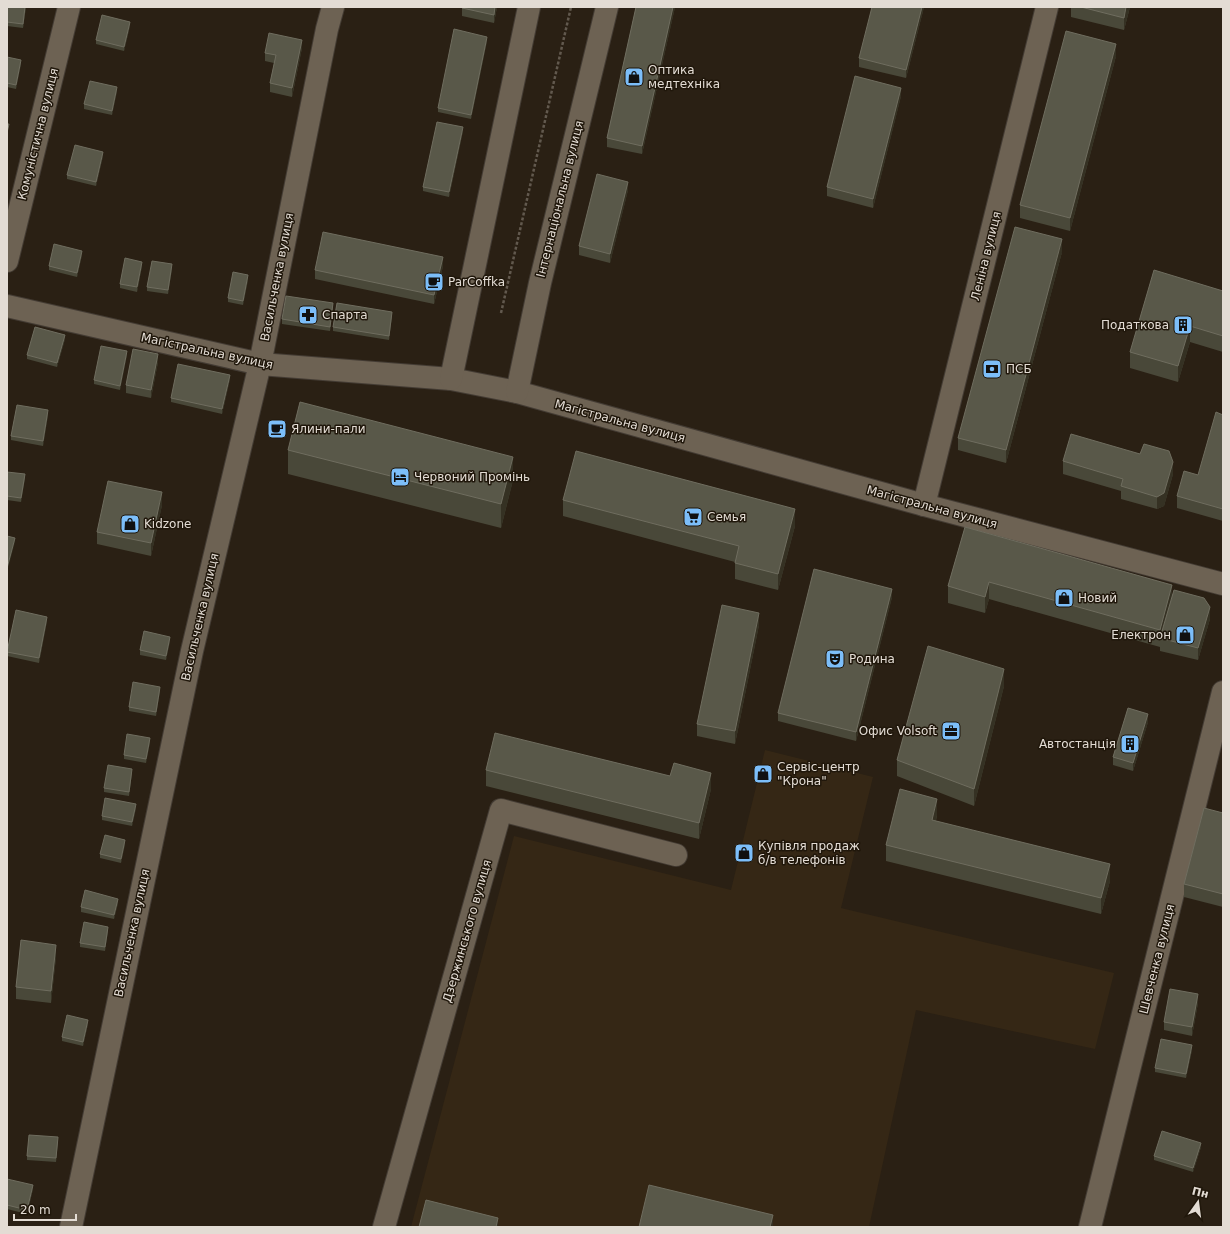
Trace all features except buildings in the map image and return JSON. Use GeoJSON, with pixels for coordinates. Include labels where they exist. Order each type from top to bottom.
{"type":"FeatureCollection","features":[{"type":"Feature","properties":{"kind":"street","name":"Комуністична вулиця"},"geometry":{"type":"LineString","coordinates":[[7,261],[69,7]]}},
{"type":"Feature","properties":{"kind":"street","name":"Васильченка вулиця"},"geometry":{"type":"LineString","coordinates":[[71,1227],[192,651],[260,364],[324,44],[333,7]]}},
{"type":"Feature","properties":{"kind":"street"},"geometry":{"type":"LineString","coordinates":[[451,379],[529,7]]}},
{"type":"Feature","properties":{"kind":"street","name":"Інтернаціональна вулиця"},"geometry":{"type":"LineString","coordinates":[[517,392],[540,283],[607,7]]}},
{"type":"Feature","properties":{"kind":"street","name":"Леніна вулиця"},"geometry":{"type":"LineString","coordinates":[[924,505],[1047,7]]}},
{"type":"Feature","properties":{"kind":"street","name":"Магістральна вулиця"},"geometry":{"type":"LineString","coordinates":[[7,306],[260,364],[451,379],[517,392],[924,505],[1223,584]]}},
{"type":"Feature","properties":{"kind":"street","name":"Шевченка вулиця"},"geometry":{"type":"LineString","coordinates":[[1090,1227],[1223,692]]}},
{"type":"Feature","properties":{"kind":"street","name":"Дзержинського вулиця"},"geometry":{"type":"LineString","coordinates":[[384,1227],[501,810],[676,856]]}},
{"type":"Feature","properties":{"kind":"path"},"geometry":{"type":"LineString","coordinates":[[501,312],[571,7]]}},
{"type":"Feature","properties":{"kind":"shaded area"},"geometry":{"type":"Polygon","coordinates":[[[765,750],[873,777],[841,908],[1114,973],[1095,1049],[916,1010],[869,1227],[411,1227],[514,836],[731,890],[765,750]]]}},
{"type":"Feature","properties":{"kind":"place","name":"Оптика медтехніка"},"geometry":{"type":"Point","coordinates":[634,77]}},
{"type":"Feature","properties":{"kind":"place","name":"ParCoffka"},"geometry":{"type":"Point","coordinates":[434,282]}},
{"type":"Feature","properties":{"kind":"place","name":"Спарта"},"geometry":{"type":"Point","coordinates":[308,315]}},
{"type":"Feature","properties":{"kind":"place","name":"Податкова"},"geometry":{"type":"Point","coordinates":[1183,325]}},
{"type":"Feature","properties":{"kind":"place","name":"ПСБ"},"geometry":{"type":"Point","coordinates":[992,369]}},
{"type":"Feature","properties":{"kind":"place","name":"Ялини-пали"},"geometry":{"type":"Point","coordinates":[277,429]}},
{"type":"Feature","properties":{"kind":"place","name":"Червоний Промінь"},"geometry":{"type":"Point","coordinates":[400,477]}},
{"type":"Feature","properties":{"kind":"place","name":"Семья"},"geometry":{"type":"Point","coordinates":[693,517]}},
{"type":"Feature","properties":{"kind":"place","name":"Kidzone"},"geometry":{"type":"Point","coordinates":[130,524]}},
{"type":"Feature","properties":{"kind":"place","name":"Новий"},"geometry":{"type":"Point","coordinates":[1064,598]}},
{"type":"Feature","properties":{"kind":"place","name":"Електрон"},"geometry":{"type":"Point","coordinates":[1185,635]}},
{"type":"Feature","properties":{"kind":"place","name":"Родина"},"geometry":{"type":"Point","coordinates":[835,659]}},
{"type":"Feature","properties":{"kind":"place","name":"Офис Volsoft"},"geometry":{"type":"Point","coordinates":[951,731]}},
{"type":"Feature","properties":{"kind":"place","name":"Автостанція"},"geometry":{"type":"Point","coordinates":[1130,744]}},
{"type":"Feature","properties":{"kind":"place","name":"Сервіс-центр \"Крона\""},"geometry":{"type":"Point","coordinates":[763,774]}},
{"type":"Feature","properties":{"kind":"place","name":"Купівля продаж б/в телефонів"},"geometry":{"type":"Point","coordinates":[744,853]}}]}
